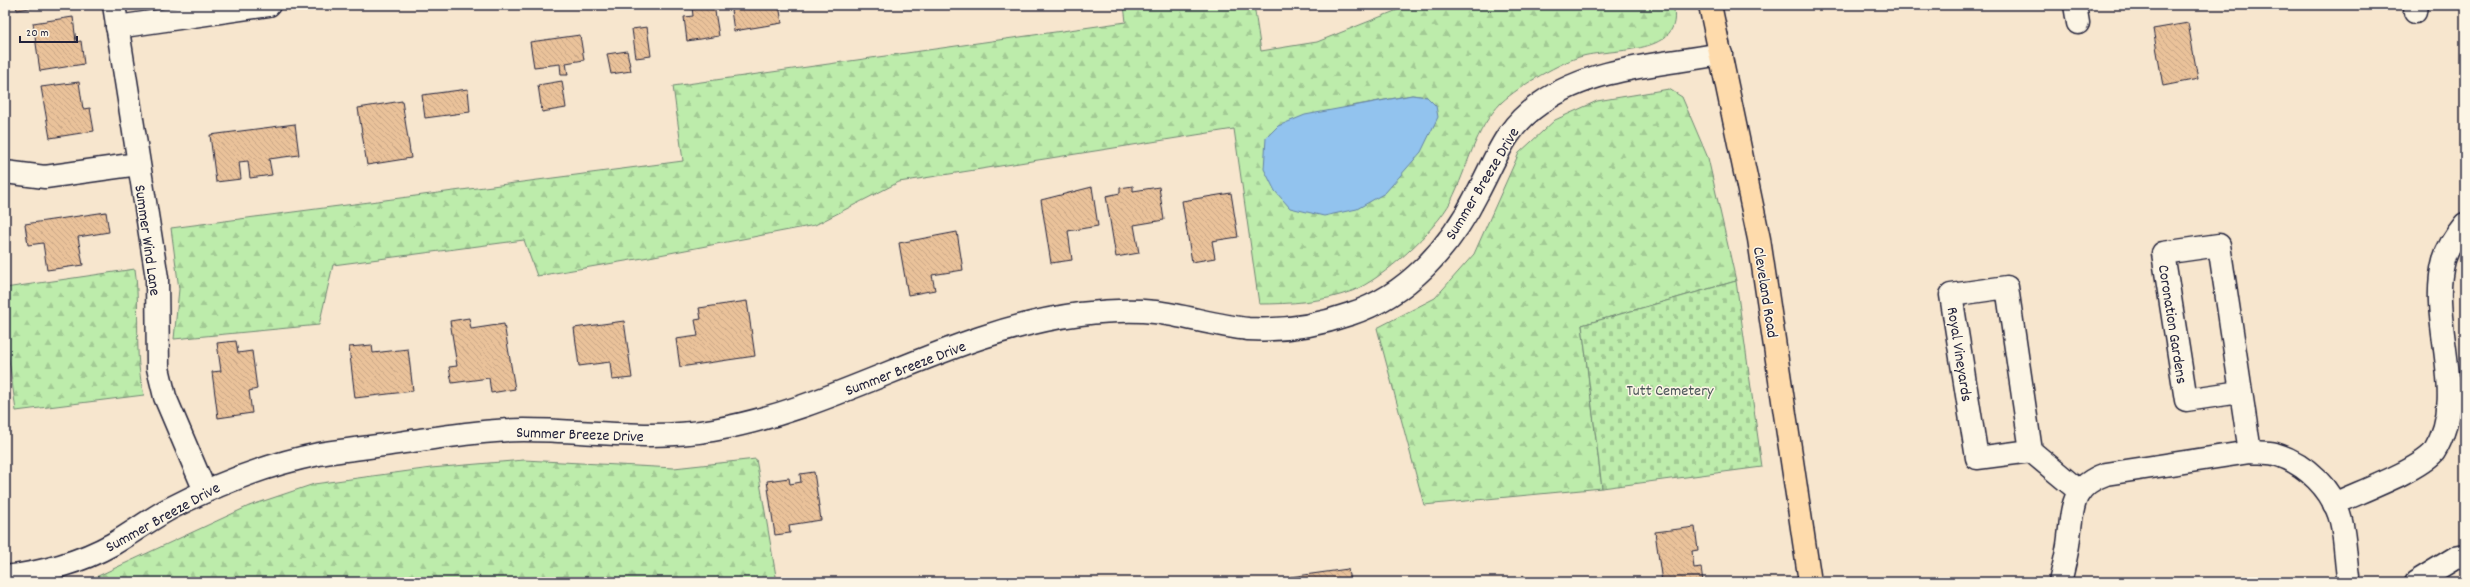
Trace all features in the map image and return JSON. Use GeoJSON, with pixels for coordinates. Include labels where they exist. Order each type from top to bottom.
{"type":"FeatureCollection","features":[{"type":"Feature","properties":{"kind":"main road","name":"Cleveland Road"},"geometry":{"type":"LineString","coordinates":[[1710,5],[1759,239],[1810,582]]}},
{"type":"Feature","properties":{"kind":"street","name":"Summer Wind Lane"},"geometry":{"type":"LineString","coordinates":[[114,5],[157,278],[158,368],[165,397],[205,491]]}},
{"type":"Feature","properties":{"kind":"street"},"geometry":{"type":"LineString","coordinates":[[117,27],[269,5]]}},
{"type":"Feature","properties":{"kind":"street","name":"Summer Breeze Drive"},"geometry":{"type":"LineString","coordinates":[[5,577],[67,564],[108,547],[164,512],[205,491],[240,476],[319,454],[474,433],[560,430],[618,436],[662,435],[710,431],[760,420],[809,405],[920,359],[967,342],[1026,325],[1073,315],[1111,310],[1153,312],[1247,328],[1289,327],[1319,323],[1354,313],[1392,295],[1423,269],[1444,246],[1475,200],[1512,127],[1538,104],[1568,86],[1599,75],[1721,54]]}},
{"type":"Feature","properties":{"kind":"street"},"geometry":{"type":"LineString","coordinates":[[5,172],[45,177],[138,164]]}},
{"type":"Feature","properties":{"kind":"street"},"geometry":{"type":"LineString","coordinates":[[2334,504],[2411,468],[2433,453],[2446,434],[2454,406],[2456,383],[2441,282],[2444,261],[2451,242],[2465,224]]}},
{"type":"Feature","properties":{"kind":"street","name":"Coronation Gardens"},"geometry":{"type":"LineString","coordinates":[[2240,392],[2186,400],[2163,253],[2219,245],[2250,452]]}},
{"type":"Feature","properties":{"kind":"street","name":"Royal Vineyards"},"geometry":{"type":"LineString","coordinates":[[2006,287],[2032,451],[1977,458],[1951,295],[2006,287]]}},
{"type":"Feature","properties":{"kind":"street"},"geometry":{"type":"LineString","coordinates":[[2032,451],[2079,491]]}},
{"type":"Feature","properties":{"kind":"street"},"geometry":{"type":"LineString","coordinates":[[2060,582],[2068,544],[2070,521],[2079,491],[2094,478],[2106,474],[2250,452],[2274,454],[2294,462],[2312,473],[2334,504],[2341,521],[2349,582]]}},
{"type":"Feature","properties":{"kind":"street"},"geometry":{"type":"LineString","coordinates":[[2416,582],[2455,558],[2465,556]]}},
{"type":"Feature","properties":{"kind":"green space"},"geometry":{"type":"Polygon","coordinates":[[[1124,5],[1254,5],[1261,51],[1317,42],[1410,5],[1673,5],[1674,22],[1669,33],[1658,41],[1644,47],[1583,56],[1574,59],[1541,75],[1509,96],[1492,113],[1485,124],[1472,149],[1451,201],[1444,213],[1433,226],[1407,253],[1378,276],[1352,291],[1330,298],[1283,304],[1259,304],[1234,129],[899,182],[815,225],[649,257],[537,276],[524,240],[333,265],[319,325],[174,339],[179,289],[171,228],[683,161],[673,86],[1126,22],[1124,5]],[[1412,95],[1346,107],[1427,97],[1412,95]]]}},
{"type":"Feature","properties":{"kind":"green space"},"geometry":{"type":"Polygon","coordinates":[[[1669,89],[1682,97],[1708,158],[1736,281],[1582,325],[1602,488],[1424,505],[1377,328],[1435,298],[1474,254],[1519,153],[1555,120],[1597,101],[1669,89]]]}},
{"type":"Feature","properties":{"kind":"green space"},"geometry":{"type":"Polygon","coordinates":[[[135,269],[137,285],[139,364],[144,395],[16,411],[5,330],[5,288],[135,269]]]}},
{"type":"Feature","properties":{"kind":"green space","name":"Tutt Cemetery"},"geometry":{"type":"Polygon","coordinates":[[[1736,281],[1762,467],[1602,488],[1582,325],[1736,281]]]}},
{"type":"Feature","properties":{"kind":"green space"},"geometry":{"type":"Polygon","coordinates":[[[756,459],[777,582],[85,582],[249,506],[314,484],[431,468],[524,460],[674,468],[756,459]]]}},
{"type":"Feature","properties":{"kind":"water"},"geometry":{"type":"Polygon","coordinates":[[[1412,95],[1427,97],[1436,106],[1438,117],[1421,152],[1385,193],[1357,209],[1324,216],[1290,208],[1275,191],[1264,169],[1266,138],[1278,126],[1305,115],[1412,95]]]}},
{"type":"Feature","properties":{"kind":"building"},"geometry":{"type":"Polygon","coordinates":[[[16,5],[49,5],[17,10],[16,5]]]}},
{"type":"Feature","properties":{"kind":"building"},"geometry":{"type":"Polygon","coordinates":[[[714,5],[719,36],[687,41],[684,17],[693,16],[692,7],[714,5]]]}},
{"type":"Feature","properties":{"kind":"building"},"geometry":{"type":"Polygon","coordinates":[[[748,5],[779,5],[782,23],[734,31],[731,10],[748,7],[748,5]]]}},
{"type":"Feature","properties":{"kind":"building"},"geometry":{"type":"Polygon","coordinates":[[[73,17],[76,42],[81,41],[84,64],[40,71],[33,23],[73,17]]]}},
{"type":"Feature","properties":{"kind":"building"},"geometry":{"type":"Polygon","coordinates":[[[2188,23],[2198,79],[2163,86],[2153,29],[2188,23]]]}},
{"type":"Feature","properties":{"kind":"building"},"geometry":{"type":"Polygon","coordinates":[[[647,27],[651,56],[636,58],[632,29],[647,27]]]}},
{"type":"Feature","properties":{"kind":"building"},"geometry":{"type":"Polygon","coordinates":[[[580,35],[584,60],[566,63],[568,75],[561,75],[560,64],[534,67],[530,42],[580,35]]]}},
{"type":"Feature","properties":{"kind":"building"},"geometry":{"type":"Polygon","coordinates":[[[627,51],[631,71],[611,74],[607,54],[627,51]]]}},
{"type":"Feature","properties":{"kind":"building"},"geometry":{"type":"Polygon","coordinates":[[[562,81],[566,108],[542,112],[538,85],[562,81]]]}},
{"type":"Feature","properties":{"kind":"building"},"geometry":{"type":"Polygon","coordinates":[[[79,82],[83,109],[90,108],[94,131],[50,138],[41,87],[79,82]]]}},
{"type":"Feature","properties":{"kind":"building"},"geometry":{"type":"Polygon","coordinates":[[[468,89],[470,112],[425,118],[422,95],[468,89]]]}},
{"type":"Feature","properties":{"kind":"building"},"geometry":{"type":"Polygon","coordinates":[[[402,101],[411,158],[367,165],[358,108],[402,101]]]}},
{"type":"Feature","properties":{"kind":"building"},"geometry":{"type":"Polygon","coordinates":[[[295,124],[299,155],[269,159],[272,175],[250,178],[248,161],[239,162],[241,179],[216,182],[210,135],[295,124]]]}},
{"type":"Feature","properties":{"kind":"building"},"geometry":{"type":"Polygon","coordinates":[[[1133,186],[1133,191],[1159,187],[1164,220],[1134,225],[1139,253],[1116,257],[1106,196],[1120,193],[1120,188],[1133,186]]]}},
{"type":"Feature","properties":{"kind":"building"},"geometry":{"type":"Polygon","coordinates":[[[1092,187],[1098,226],[1068,231],[1072,260],[1051,263],[1041,200],[1092,187]]]}},
{"type":"Feature","properties":{"kind":"building"},"geometry":{"type":"Polygon","coordinates":[[[1231,193],[1238,237],[1212,241],[1215,258],[1192,262],[1182,201],[1231,193]]]}},
{"type":"Feature","properties":{"kind":"building"},"geometry":{"type":"Polygon","coordinates":[[[106,212],[109,232],[78,237],[83,265],[47,270],[43,243],[28,245],[25,224],[106,212]]]}},
{"type":"Feature","properties":{"kind":"building"},"geometry":{"type":"Polygon","coordinates":[[[957,232],[963,270],[932,275],[935,290],[908,295],[899,243],[957,232]]]}},
{"type":"Feature","properties":{"kind":"building"},"geometry":{"type":"Polygon","coordinates":[[[747,301],[755,356],[680,367],[676,339],[698,336],[695,320],[701,319],[699,308],[747,301]]]}},
{"type":"Feature","properties":{"kind":"building"},"geometry":{"type":"Polygon","coordinates":[[[469,318],[471,329],[504,324],[515,389],[491,393],[489,378],[452,383],[449,367],[457,366],[450,321],[469,318]]]}},
{"type":"Feature","properties":{"kind":"building"},"geometry":{"type":"Polygon","coordinates":[[[624,321],[632,378],[612,380],[610,362],[579,366],[574,328],[624,321]]]}},
{"type":"Feature","properties":{"kind":"building"},"geometry":{"type":"Polygon","coordinates":[[[236,341],[238,353],[252,351],[257,389],[249,391],[252,413],[218,418],[212,372],[221,371],[217,343],[236,341]]]}},
{"type":"Feature","properties":{"kind":"building"},"geometry":{"type":"Polygon","coordinates":[[[372,345],[373,353],[408,349],[413,391],[355,398],[349,347],[372,345]]]}},
{"type":"Feature","properties":{"kind":"building"},"geometry":{"type":"Polygon","coordinates":[[[814,472],[821,520],[789,525],[790,533],[775,535],[767,481],[789,478],[790,484],[801,482],[800,474],[814,472]]]}},
{"type":"Feature","properties":{"kind":"building"},"geometry":{"type":"Polygon","coordinates":[[[1695,527],[1698,550],[1692,551],[1694,568],[1701,567],[1703,582],[1662,582],[1655,532],[1695,527]]]}},
{"type":"Feature","properties":{"kind":"building"},"geometry":{"type":"Polygon","coordinates":[[[1348,569],[1350,582],[1291,582],[1290,577],[1348,569]]]}},
{"type":"Feature","properties":{"kind":"building"},"geometry":{"type":"Polygon","coordinates":[[[1523,575],[1531,582],[1516,582],[1523,575]]]}}]}
